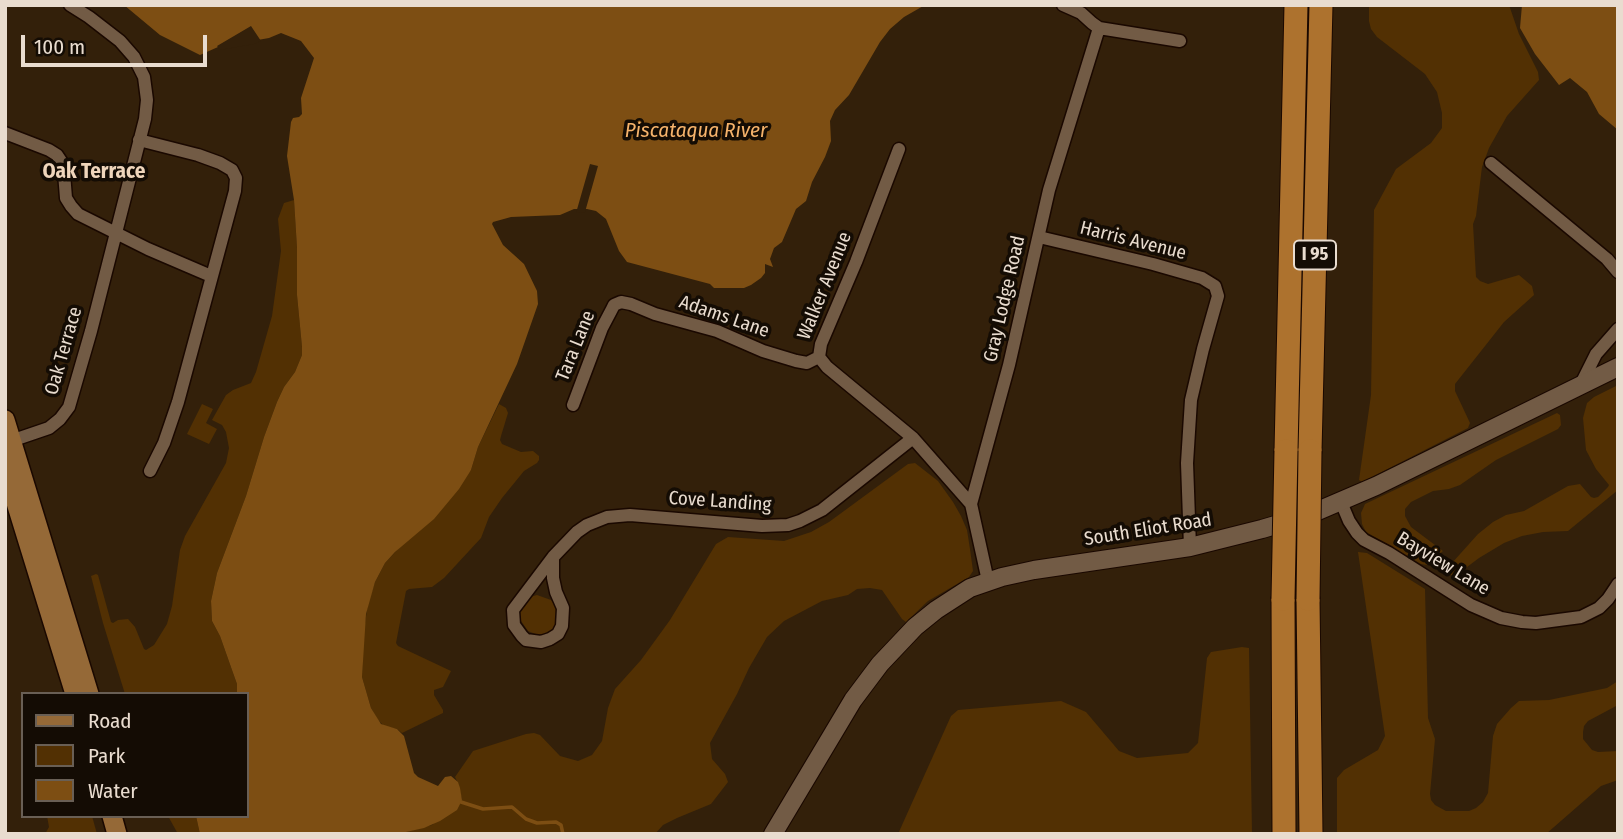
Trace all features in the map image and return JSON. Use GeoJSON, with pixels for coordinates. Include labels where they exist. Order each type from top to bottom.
{"type":"FeatureCollection","features":[{"type":"Feature","properties":{"kind":"highway","name":"I 95"},"geometry":{"type":"LineString","coordinates":[[1284,834],[1283,585],[1296,5]]}},
{"type":"Feature","properties":{"kind":"highway","name":"I 95"},"geometry":{"type":"LineString","coordinates":[[1311,834],[1308,599],[1321,5]]}},
{"type":"Feature","properties":{"kind":"main road","name":"South Eliot Road"},"geometry":{"type":"LineString","coordinates":[[774,834],[853,700],[880,664],[915,627],[970,588],[1034,570],[1189,547],[1306,516],[1618,368]]}},
{"type":"Feature","properties":{"kind":"main road"},"geometry":{"type":"LineString","coordinates":[[5,420],[8,442],[88,692]]}},
{"type":"Feature","properties":{"kind":"main road"},"geometry":{"type":"LineString","coordinates":[[5,467],[74,692]]}},
{"type":"Feature","properties":{"kind":"street","name":"Oak Terrace"},"geometry":{"type":"LineString","coordinates":[[8,442],[50,428],[69,407],[145,119],[147,100],[144,77],[134,57],[120,41],[70,5]]}},
{"type":"Feature","properties":{"kind":"street"},"geometry":{"type":"LineString","coordinates":[[1063,5],[1081,13],[1099,27],[1180,41]]}},
{"type":"Feature","properties":{"kind":"street","name":"Gray Lodge Road"},"geometry":{"type":"LineString","coordinates":[[988,581],[971,504],[1009,365],[1049,190],[1099,27]]}},
{"type":"Feature","properties":{"kind":"street"},"geometry":{"type":"LineString","coordinates":[[5,133],[57,155],[63,164],[66,198],[78,214],[148,249],[211,276]]}},
{"type":"Feature","properties":{"kind":"street"},"geometry":{"type":"LineString","coordinates":[[139,140],[208,158],[229,167],[235,174],[236,184],[174,415],[150,471]]}},
{"type":"Feature","properties":{"kind":"street","name":"Walker Avenue"},"geometry":{"type":"LineString","coordinates":[[899,149],[821,344],[819,357],[827,367],[913,438],[971,504]]}},
{"type":"Feature","properties":{"kind":"street"},"geometry":{"type":"LineString","coordinates":[[1491,163],[1618,272]]}},
{"type":"Feature","properties":{"kind":"street","name":"Harris Avenue"},"geometry":{"type":"LineString","coordinates":[[1039,237],[1153,264],[1202,278],[1215,286],[1218,296],[1191,400],[1187,464],[1189,547]]}},
{"type":"Feature","properties":{"kind":"street","name":"Adams Lane"},"geometry":{"type":"LineString","coordinates":[[617,304],[626,302],[655,314],[717,331],[763,351],[796,361],[807,363],[819,357]]}},
{"type":"Feature","properties":{"kind":"street","name":"Tara Lane"},"geometry":{"type":"LineString","coordinates":[[573,405],[602,328],[611,309],[617,304]]}},
{"type":"Feature","properties":{"kind":"street"},"geometry":{"type":"LineString","coordinates":[[1580,386],[1596,354],[1618,329]]}},
{"type":"Feature","properties":{"kind":"street","name":"Cove Landing"},"geometry":{"type":"LineString","coordinates":[[553,557],[553,578],[563,608],[562,626],[558,634],[550,639],[541,642],[526,640],[514,625],[513,610],[553,557],[587,525],[607,517],[631,515],[762,526],[800,521],[822,510],[913,438]]}},
{"type":"Feature","properties":{"kind":"street","name":"Bayview Lane"},"geometry":{"type":"LineString","coordinates":[[1340,502],[1349,522],[1364,540],[1471,605],[1502,618],[1536,623],[1581,617],[1599,608],[1618,584]]}},
{"type":"Feature","properties":{"kind":"green space"},"geometry":{"type":"Polygon","coordinates":[[[1369,5],[1509,5],[1539,80],[1507,116],[1489,148],[1482,167],[1473,224],[1476,277],[1488,284],[1519,275],[1532,286],[1534,295],[1504,322],[1455,384],[1455,391],[1470,423],[1468,428],[1362,482],[1359,480],[1371,395],[1374,210],[1396,169],[1431,143],[1442,128],[1437,92],[1425,74],[1377,37],[1369,21],[1369,5]]]}},
{"type":"Feature","properties":{"kind":"green space"},"geometry":{"type":"Polygon","coordinates":[[[294,200],[302,355],[277,402],[264,437],[246,496],[217,573],[211,601],[212,621],[237,684],[237,692],[124,692],[91,576],[98,575],[111,622],[128,619],[135,627],[144,649],[154,645],[167,624],[185,536],[226,463],[229,448],[226,432],[222,425],[212,420],[226,395],[251,383],[256,372],[272,316],[281,251],[278,219],[284,203],[294,200]]]}},
{"type":"Feature","properties":{"kind":"green space"},"geometry":{"type":"Polygon","coordinates":[[[1618,385],[1618,490],[1568,531],[1522,536],[1504,543],[1455,576],[1443,573],[1478,534],[1506,515],[1524,511],[1568,486],[1580,484],[1594,498],[1608,487],[1586,450],[1583,418],[1587,403],[1618,385]]]}},
{"type":"Feature","properties":{"kind":"green space"},"geometry":{"type":"Polygon","coordinates":[[[202,404],[213,409],[206,423],[217,429],[209,444],[187,434],[202,404]]]}},
{"type":"Feature","properties":{"kind":"green space"},"geometry":{"type":"Polygon","coordinates":[[[499,404],[506,408],[508,413],[500,440],[502,444],[521,452],[533,451],[539,456],[539,460],[524,471],[502,498],[489,517],[481,538],[444,578],[432,587],[406,591],[396,643],[451,671],[443,687],[434,690],[443,713],[402,733],[384,726],[378,720],[371,708],[362,677],[363,637],[368,603],[385,563],[471,470],[478,447],[499,404]]]}},
{"type":"Feature","properties":{"kind":"green space"},"geometry":{"type":"Polygon","coordinates":[[[1557,413],[1560,415],[1561,425],[1558,429],[1496,460],[1460,485],[1433,491],[1411,502],[1405,509],[1405,516],[1411,527],[1443,551],[1427,565],[1366,532],[1361,513],[1365,504],[1557,413]]]}},
{"type":"Feature","properties":{"kind":"green space"},"geometry":{"type":"Polygon","coordinates":[[[915,463],[938,481],[961,516],[967,530],[973,571],[969,577],[928,601],[906,622],[882,590],[870,588],[857,589],[848,595],[822,601],[784,621],[767,637],[710,743],[712,759],[725,774],[728,782],[711,804],[663,825],[655,834],[397,834],[432,825],[462,800],[455,777],[473,751],[534,733],[540,735],[560,756],[578,761],[592,755],[602,741],[608,708],[615,689],[641,660],[670,620],[716,544],[728,537],[784,541],[811,532],[829,522],[908,464],[915,463]]]}},
{"type":"Feature","properties":{"kind":"green space"},"geometry":{"type":"Polygon","coordinates":[[[1358,552],[1367,553],[1425,589],[1428,718],[1435,739],[1430,794],[1435,805],[1446,811],[1469,811],[1483,802],[1488,793],[1493,736],[1497,724],[1519,701],[1549,700],[1607,688],[1618,681],[1618,705],[1588,721],[1584,726],[1583,739],[1592,750],[1618,751],[1618,780],[1601,786],[1546,834],[1337,834],[1337,778],[1344,770],[1378,750],[1385,736],[1358,552]]]}},
{"type":"Feature","properties":{"kind":"green space"},"geometry":{"type":"Polygon","coordinates":[[[537,595],[551,600],[555,605],[557,617],[557,623],[552,630],[538,635],[528,631],[519,618],[520,610],[530,597],[537,595]]]}},
{"type":"Feature","properties":{"kind":"green space"},"geometry":{"type":"Polygon","coordinates":[[[1249,648],[1252,834],[898,834],[951,716],[958,710],[1061,701],[1086,712],[1119,751],[1137,758],[1188,753],[1198,743],[1207,658],[1211,652],[1249,648]]]}},
{"type":"Feature","properties":{"kind":"green space"},"geometry":{"type":"Polygon","coordinates":[[[47,818],[93,818],[97,834],[45,834],[49,827],[47,818]]]}},
{"type":"Feature","properties":{"kind":"green space"},"geometry":{"type":"Polygon","coordinates":[[[169,818],[196,818],[200,834],[178,834],[169,818]]]}},
{"type":"Feature","properties":{"kind":"water","name":"Piscataqua River"},"geometry":{"type":"Polygon","coordinates":[[[124,5],[925,5],[890,29],[849,95],[835,110],[830,121],[831,141],[806,201],[796,209],[782,242],[774,248],[770,259],[773,267],[765,264],[765,273],[751,285],[744,288],[714,288],[710,284],[627,262],[619,251],[606,219],[596,211],[574,209],[560,215],[511,217],[493,222],[503,245],[524,264],[537,291],[538,304],[517,364],[478,447],[471,470],[434,519],[385,563],[375,582],[366,614],[362,677],[371,708],[381,724],[397,729],[404,736],[414,773],[418,777],[438,786],[445,777],[451,776],[460,788],[462,800],[457,810],[424,828],[397,834],[200,834],[196,818],[248,818],[248,692],[237,692],[237,684],[212,621],[211,601],[217,573],[246,496],[264,437],[277,402],[302,355],[294,200],[287,156],[291,122],[302,114],[301,98],[314,58],[301,41],[281,33],[269,38],[218,47],[200,55],[160,35],[124,5]]]}},
{"type":"Feature","properties":{"kind":"water"},"geometry":{"type":"Polygon","coordinates":[[[1522,5],[1618,5],[1618,130],[1599,114],[1587,92],[1570,78],[1559,85],[1535,54],[1520,28],[1522,5]]]}},
{"type":"Feature","properties":{"kind":"pier"},"geometry":{"type":"Polygon","coordinates":[[[251,26],[261,41],[220,50],[217,46],[251,26]]]}},
{"type":"Feature","properties":{"kind":"pier"},"geometry":{"type":"Polygon","coordinates":[[[590,164],[598,166],[585,212],[576,213],[590,164]]]}},
{"type":"Feature","properties":{"kind":"waterway"},"geometry":{"type":"LineString","coordinates":[[461,802],[483,809],[512,807],[526,819],[537,823],[556,822],[561,825],[563,834]]}},
{"type":"Feature","properties":{"kind":"district","name":"Oak Terrace"},"geometry":{"type":"Point","coordinates":[94,172]}}]}
